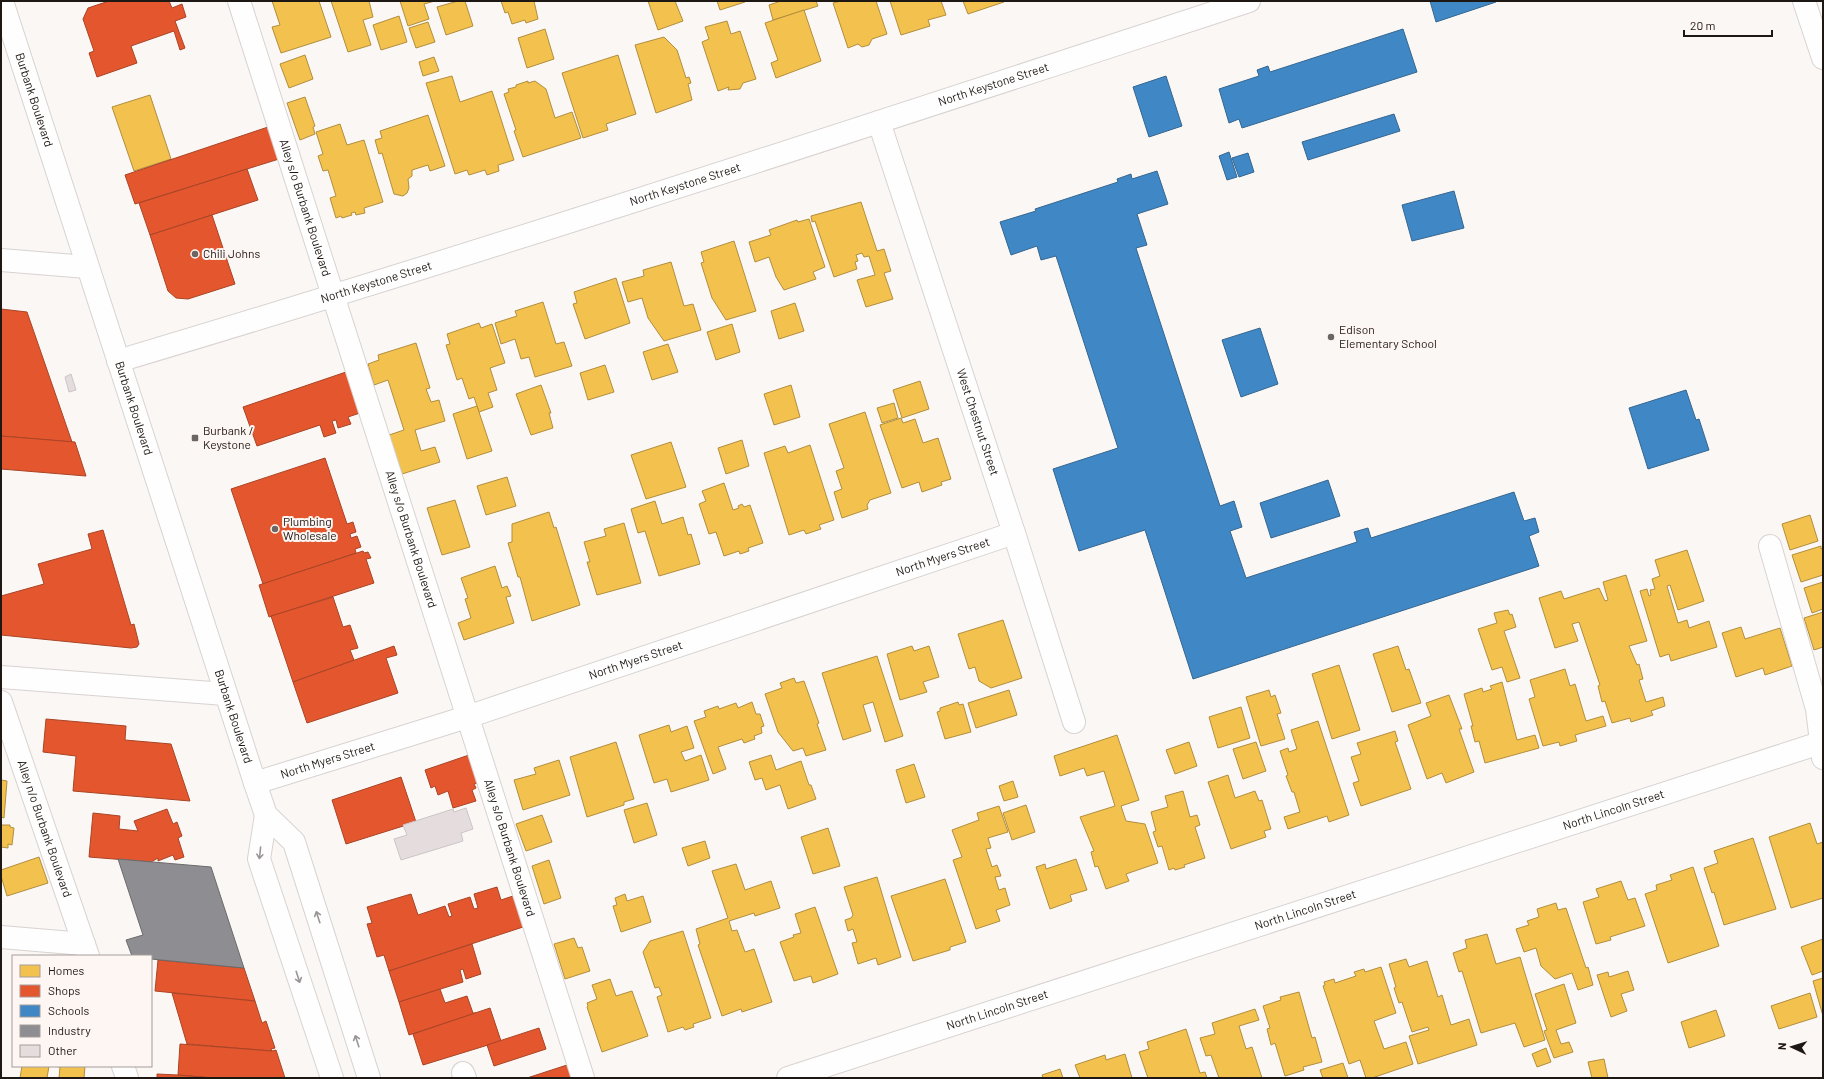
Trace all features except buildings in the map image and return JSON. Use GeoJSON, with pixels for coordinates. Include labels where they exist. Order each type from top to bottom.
{"type":"FeatureCollection","features":[{"type":"Feature","properties":{"kind":"street","name":"Burbank Boulevard"},"geometry":{"type":"LineString","coordinates":[[2,1],[255,783],[266,815],[294,842],[369,1078]]}},
{"type":"Feature","properties":{"kind":"street","name":"Alley s/o Burbank Boulevard"},"geometry":{"type":"LineString","coordinates":[[239,1],[584,1078]]}},
{"type":"Feature","properties":{"kind":"street","name":"North Keystone Street"},"geometry":{"type":"LineString","coordinates":[[118,361],[334,296],[879,122],[1249,1]]}},
{"type":"Feature","properties":{"kind":"street"},"geometry":{"type":"LineString","coordinates":[[1804,1],[1823,58]]}},
{"type":"Feature","properties":{"kind":"street","name":"West Chestnut Street"},"geometry":{"type":"LineString","coordinates":[[879,122],[1014,533],[1074,722]]}},
{"type":"Feature","properties":{"kind":"street"},"geometry":{"type":"LineString","coordinates":[[1,260],[88,267]]}},
{"type":"Feature","properties":{"kind":"street","name":"North Myers Street"},"geometry":{"type":"LineString","coordinates":[[255,783],[468,717],[1014,533]]}},
{"type":"Feature","properties":{"kind":"street"},"geometry":{"type":"LineString","coordinates":[[1770,546],[1817,709],[1822,747]]}},
{"type":"Feature","properties":{"kind":"street"},"geometry":{"type":"LineString","coordinates":[[1,677],[225,694]]}},
{"type":"Feature","properties":{"kind":"street","name":"Alley n/o Burbank Boulevard"},"geometry":{"type":"LineString","coordinates":[[1,702],[86,950]]}},
{"type":"Feature","properties":{"kind":"street","name":"North Lincoln Street"},"geometry":{"type":"LineString","coordinates":[[788,1078],[1822,747]]}},
{"type":"Feature","properties":{"kind":"street","name":"Burbank Boulevard"},"geometry":{"type":"LineString","coordinates":[[266,815],[259,859],[332,1078]]}},
{"type":"Feature","properties":{"kind":"street"},"geometry":{"type":"LineString","coordinates":[[1,937],[86,950]]}},
{"type":"Feature","properties":{"kind":"street"},"geometry":{"type":"LineString","coordinates":[[123,1067],[126,1078]]}},
{"type":"Feature","properties":{"kind":"place","name":"Chili Johns"},"geometry":{"type":"Point","coordinates":[195,254]}},
{"type":"Feature","properties":{"kind":"place","name":"Edison Elementary School"},"geometry":{"type":"Point","coordinates":[1331,337]}},
{"type":"Feature","properties":{"kind":"place","name":"Burbank / Keystone"},"geometry":{"type":"Point","coordinates":[195,438]}},
{"type":"Feature","properties":{"kind":"place","name":"Plumbing Wholesale"},"geometry":{"type":"Point","coordinates":[275,529]}}]}
